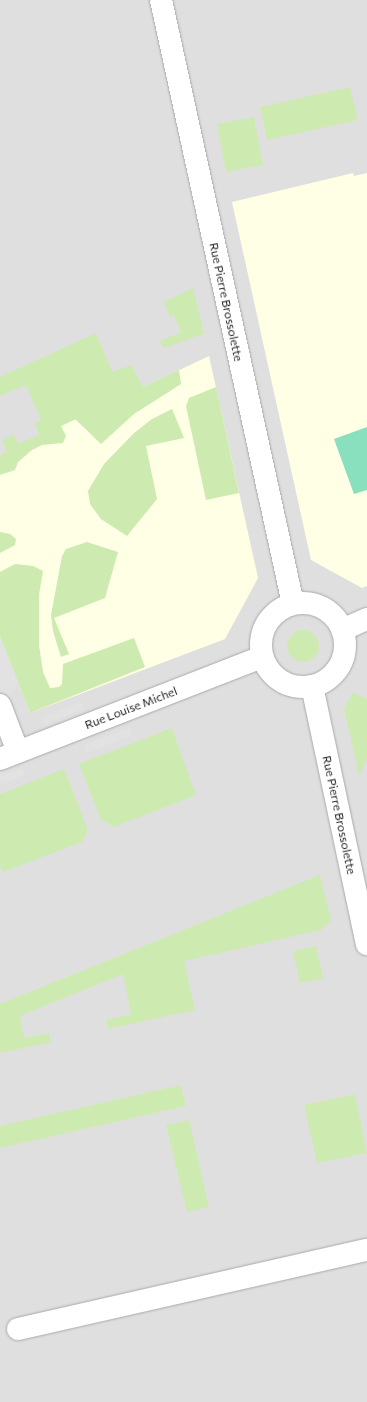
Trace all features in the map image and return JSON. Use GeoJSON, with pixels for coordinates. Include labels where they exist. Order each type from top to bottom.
{"type":"FeatureCollection","features":[{"type":"Feature","properties":{"kind":"street","name":"Rue Pierre Brossolette"},"geometry":{"type":"LineString","coordinates":[[161,0],[293,604]]}},
{"type":"Feature","properties":{"kind":"street"},"geometry":{"type":"LineString","coordinates":[[308,603],[322,608],[334,617],[342,630],[345,644],[343,658],[336,671],[325,680],[312,686],[296,687],[281,682],[270,671],[262,657],[260,646],[266,624],[278,612],[293,604],[308,603]]}},
{"type":"Feature","properties":{"kind":"street"},"geometry":{"type":"LineString","coordinates":[[342,630],[367,619]]}},
{"type":"Feature","properties":{"kind":"street","name":"Rue Louise Michel"},"geometry":{"type":"LineString","coordinates":[[9,756],[262,657]]}},
{"type":"Feature","properties":{"kind":"street","name":"Rue Pierre Brossolette"},"geometry":{"type":"LineString","coordinates":[[312,686],[367,944]]}},
{"type":"Feature","properties":{"kind":"street"},"geometry":{"type":"LineString","coordinates":[[0,705],[9,756]]}},
{"type":"Feature","properties":{"kind":"street"},"geometry":{"type":"LineString","coordinates":[[18,1329],[367,1250]]}},
{"type":"Feature","properties":{"kind":"shaded area"},"geometry":{"type":"Polygon","coordinates":[[[0,0],[367,0],[367,1402],[0,1402],[0,0]]]}},
{"type":"Feature","properties":{"kind":"shaded area"},"geometry":{"type":"Polygon","coordinates":[[[353,173],[354,176],[367,173],[367,586],[362,588],[311,560],[232,202],[353,173]]]}},
{"type":"Feature","properties":{"kind":"shaded area"},"geometry":{"type":"Polygon","coordinates":[[[209,356],[258,578],[225,639],[30,713],[0,637],[0,455],[209,356]]]}},
{"type":"Feature","properties":{"kind":"shaded area"},"geometry":{"type":"Polygon","coordinates":[[[0,637],[19,684],[5,701],[0,688],[0,637]]]}},
{"type":"Feature","properties":{"kind":"shaded area"},"geometry":{"type":"Polygon","coordinates":[[[81,702],[84,709],[44,725],[41,718],[81,702]]]}},
{"type":"Feature","properties":{"kind":"shaded area"},"geometry":{"type":"Polygon","coordinates":[[[129,728],[132,735],[87,753],[84,745],[129,728]]]}},
{"type":"Feature","properties":{"kind":"shaded area"},"geometry":{"type":"Polygon","coordinates":[[[22,768],[25,775],[0,785],[0,776],[22,768]]]}},
{"type":"Feature","properties":{"kind":"green space"},"geometry":{"type":"Polygon","coordinates":[[[350,87],[358,120],[267,140],[260,107],[350,87]]]}},
{"type":"Feature","properties":{"kind":"green space"},"geometry":{"type":"Polygon","coordinates":[[[254,117],[263,165],[226,172],[217,124],[254,117]]]}},
{"type":"Feature","properties":{"kind":"green space"},"geometry":{"type":"Polygon","coordinates":[[[193,288],[204,334],[163,348],[160,341],[181,332],[174,315],[170,317],[164,302],[193,288]]]}},
{"type":"Feature","properties":{"kind":"green space"},"geometry":{"type":"Polygon","coordinates":[[[96,333],[112,372],[131,365],[143,387],[179,370],[181,384],[134,414],[101,444],[75,419],[61,426],[66,436],[63,443],[42,445],[32,450],[18,462],[15,470],[0,475],[0,455],[7,451],[2,440],[14,435],[18,444],[39,435],[35,423],[41,420],[26,385],[0,396],[0,377],[96,333]]]}},
{"type":"Feature","properties":{"kind":"green space"},"geometry":{"type":"Polygon","coordinates":[[[216,387],[239,493],[206,500],[186,406],[189,398],[216,387]]]}},
{"type":"Feature","properties":{"kind":"green space"},"geometry":{"type":"Polygon","coordinates":[[[172,409],[184,438],[146,446],[157,499],[127,536],[101,519],[90,504],[88,491],[104,464],[134,433],[152,419],[172,409]]]}},
{"type":"Feature","properties":{"kind":"green space"},"geometry":{"type":"Polygon","coordinates":[[[367,427],[367,490],[354,494],[334,439],[367,427]]]}},
{"type":"Feature","properties":{"kind":"green space"},"geometry":{"type":"Polygon","coordinates":[[[0,532],[10,534],[16,539],[15,545],[0,553],[0,532]]]}},
{"type":"Feature","properties":{"kind":"green space"},"geometry":{"type":"Polygon","coordinates":[[[87,542],[118,552],[105,598],[54,618],[69,654],[61,657],[53,631],[51,615],[62,556],[66,549],[87,542]]]}},
{"type":"Feature","properties":{"kind":"green space"},"geometry":{"type":"Polygon","coordinates":[[[15,564],[33,566],[43,571],[39,595],[39,645],[43,672],[50,688],[59,687],[62,684],[63,664],[134,638],[145,667],[30,713],[0,637],[0,572],[15,564]]]}},
{"type":"Feature","properties":{"kind":"green space"},"geometry":{"type":"Polygon","coordinates":[[[300,630],[306,630],[315,634],[319,646],[315,658],[306,662],[300,662],[291,658],[287,649],[287,643],[291,634],[300,630]]]}},
{"type":"Feature","properties":{"kind":"green space"},"geometry":{"type":"Polygon","coordinates":[[[353,692],[367,699],[367,759],[359,775],[344,709],[353,692]]]}},
{"type":"Feature","properties":{"kind":"green space"},"geometry":{"type":"Polygon","coordinates":[[[172,728],[196,795],[114,827],[101,820],[79,764],[172,728]]]}},
{"type":"Feature","properties":{"kind":"green space"},"geometry":{"type":"Polygon","coordinates":[[[64,769],[88,830],[82,842],[3,872],[0,866],[0,794],[64,769]]]}},
{"type":"Feature","properties":{"kind":"green space"},"geometry":{"type":"Polygon","coordinates":[[[320,875],[331,921],[321,930],[184,961],[195,1010],[108,1029],[106,1020],[131,1014],[123,974],[20,1016],[24,1038],[49,1033],[51,1042],[0,1053],[0,1004],[320,875]]]}},
{"type":"Feature","properties":{"kind":"green space"},"geometry":{"type":"Polygon","coordinates":[[[316,946],[323,978],[300,983],[293,951],[316,946]]]}},
{"type":"Feature","properties":{"kind":"green space"},"geometry":{"type":"Polygon","coordinates":[[[181,1085],[186,1106],[0,1148],[0,1126],[181,1085]]]}},
{"type":"Feature","properties":{"kind":"green space"},"geometry":{"type":"Polygon","coordinates":[[[355,1094],[367,1153],[317,1163],[304,1105],[355,1094]]]}},
{"type":"Feature","properties":{"kind":"green space"},"geometry":{"type":"Polygon","coordinates":[[[189,1120],[209,1207],[187,1212],[166,1125],[189,1120]]]}}]}
